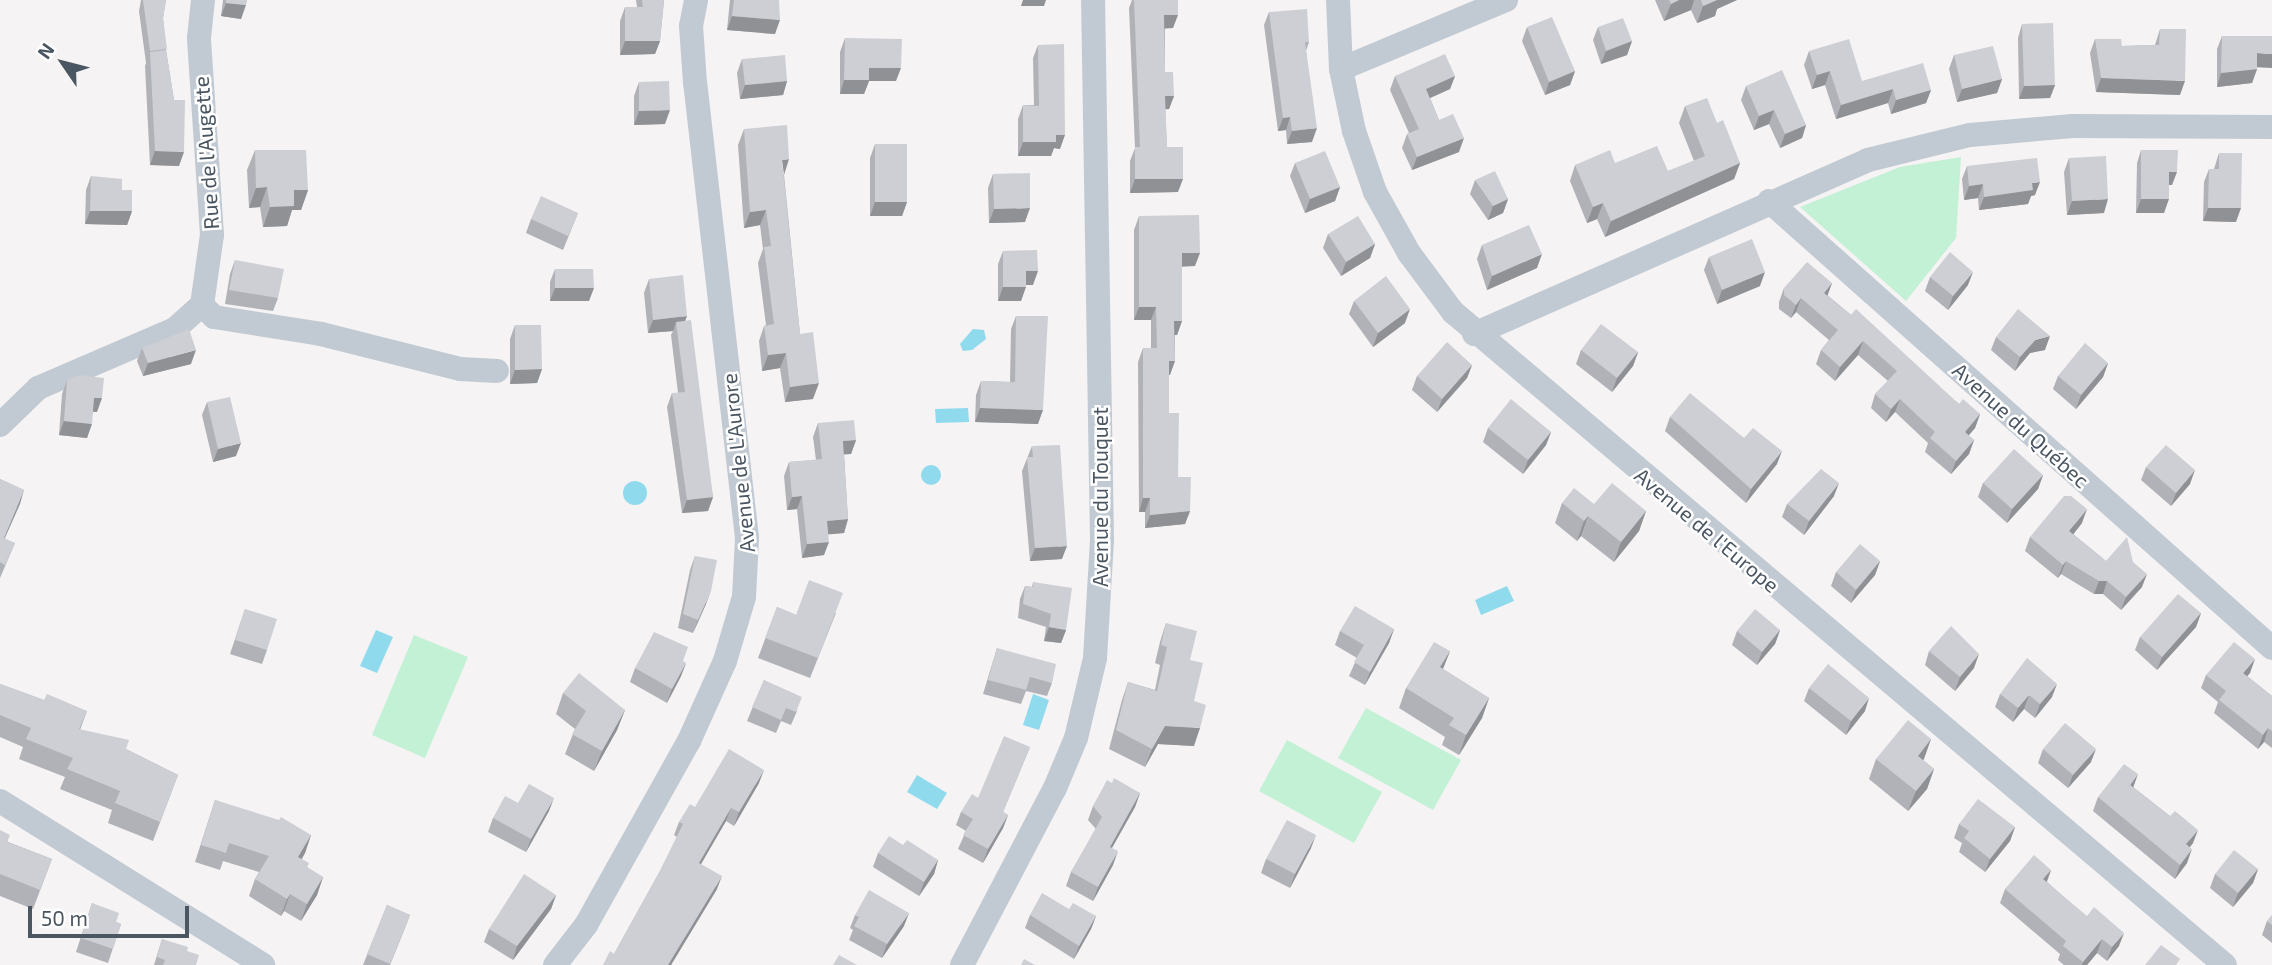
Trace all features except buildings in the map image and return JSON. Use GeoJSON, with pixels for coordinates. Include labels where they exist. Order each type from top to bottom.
{"type":"FeatureCollection","features":[{"type":"Feature","properties":{"kind":"street","name":"Rue de l'Augette"},"geometry":{"type":"LineString","coordinates":[[202,305],[212,235],[199,38],[203,0]]}},
{"type":"Feature","properties":{"kind":"street","name":"Avenue de L'Aurore"},"geometry":{"type":"LineString","coordinates":[[555,965],[586,925],[689,741],[726,661],[744,597],[747,538],[695,83],[691,26],[696,0]]}},
{"type":"Feature","properties":{"kind":"street","name":"Avenue du Touquet"},"geometry":{"type":"LineString","coordinates":[[962,965],[1055,788],[1076,738],[1095,658],[1102,540],[1093,0]]}},
{"type":"Feature","properties":{"kind":"street","name":"Avenue de l'Europe"},"geometry":{"type":"LineString","coordinates":[[1338,0],[1341,69],[1353,131],[1375,192],[1409,253],[1474,334],[2225,965]]}},
{"type":"Feature","properties":{"kind":"street"},"geometry":{"type":"LineString","coordinates":[[1341,69],[1506,0]]}},
{"type":"Feature","properties":{"kind":"street"},"geometry":{"type":"LineString","coordinates":[[1474,334],[1769,201],[1868,160],[1970,135],[2073,126],[2272,127]]}},
{"type":"Feature","properties":{"kind":"street","name":"Avenue du Québec"},"geometry":{"type":"LineString","coordinates":[[1769,201],[2272,648]]}},
{"type":"Feature","properties":{"kind":"street"},"geometry":{"type":"LineString","coordinates":[[5,409],[65,373],[175,329],[202,305],[219,318],[321,334],[460,369],[496,371]]}},
{"type":"Feature","properties":{"kind":"street"},"geometry":{"type":"LineString","coordinates":[[0,801],[230,956],[263,965]]}},
{"type":"Feature","properties":{"kind":"green space"},"geometry":{"type":"Polygon","coordinates":[[[1961,157],[1956,238],[1906,301],[1800,207],[1900,167],[1961,157]]]}},
{"type":"Feature","properties":{"kind":"green space"},"geometry":{"type":"Polygon","coordinates":[[[414,635],[468,657],[425,758],[372,735],[414,635]]]}},
{"type":"Feature","properties":{"kind":"green space"},"geometry":{"type":"Polygon","coordinates":[[[1366,708],[1461,760],[1433,810],[1338,758],[1366,708]]]}},
{"type":"Feature","properties":{"kind":"green space"},"geometry":{"type":"Polygon","coordinates":[[[1287,740],[1382,792],[1354,843],[1259,791],[1287,740]]]}},
{"type":"Feature","properties":{"kind":"water"},"geometry":{"type":"Polygon","coordinates":[[[973,329],[984,330],[986,339],[972,350],[963,351],[960,344],[973,329]]]}},
{"type":"Feature","properties":{"kind":"water"},"geometry":{"type":"Polygon","coordinates":[[[968,408],[969,422],[936,423],[935,409],[968,408]]]}},
{"type":"Feature","properties":{"kind":"water"},"geometry":{"type":"Polygon","coordinates":[[[931,465],[938,468],[941,475],[938,482],[931,485],[924,482],[921,475],[924,468],[931,465]]]}},
{"type":"Feature","properties":{"kind":"water"},"geometry":{"type":"Polygon","coordinates":[[[635,481],[644,484],[647,493],[644,502],[635,505],[626,502],[623,493],[626,484],[635,481]]]}},
{"type":"Feature","properties":{"kind":"water"},"geometry":{"type":"Polygon","coordinates":[[[1507,586],[1514,601],[1481,615],[1475,600],[1507,586]]]}},
{"type":"Feature","properties":{"kind":"water"},"geometry":{"type":"Polygon","coordinates":[[[376,630],[393,637],[377,673],[360,666],[376,630]]]}},
{"type":"Feature","properties":{"kind":"water"},"geometry":{"type":"Polygon","coordinates":[[[1033,694],[1049,700],[1039,730],[1023,725],[1033,694]]]}},
{"type":"Feature","properties":{"kind":"water"},"geometry":{"type":"Polygon","coordinates":[[[917,775],[947,793],[937,809],[907,792],[917,775]]]}}]}
